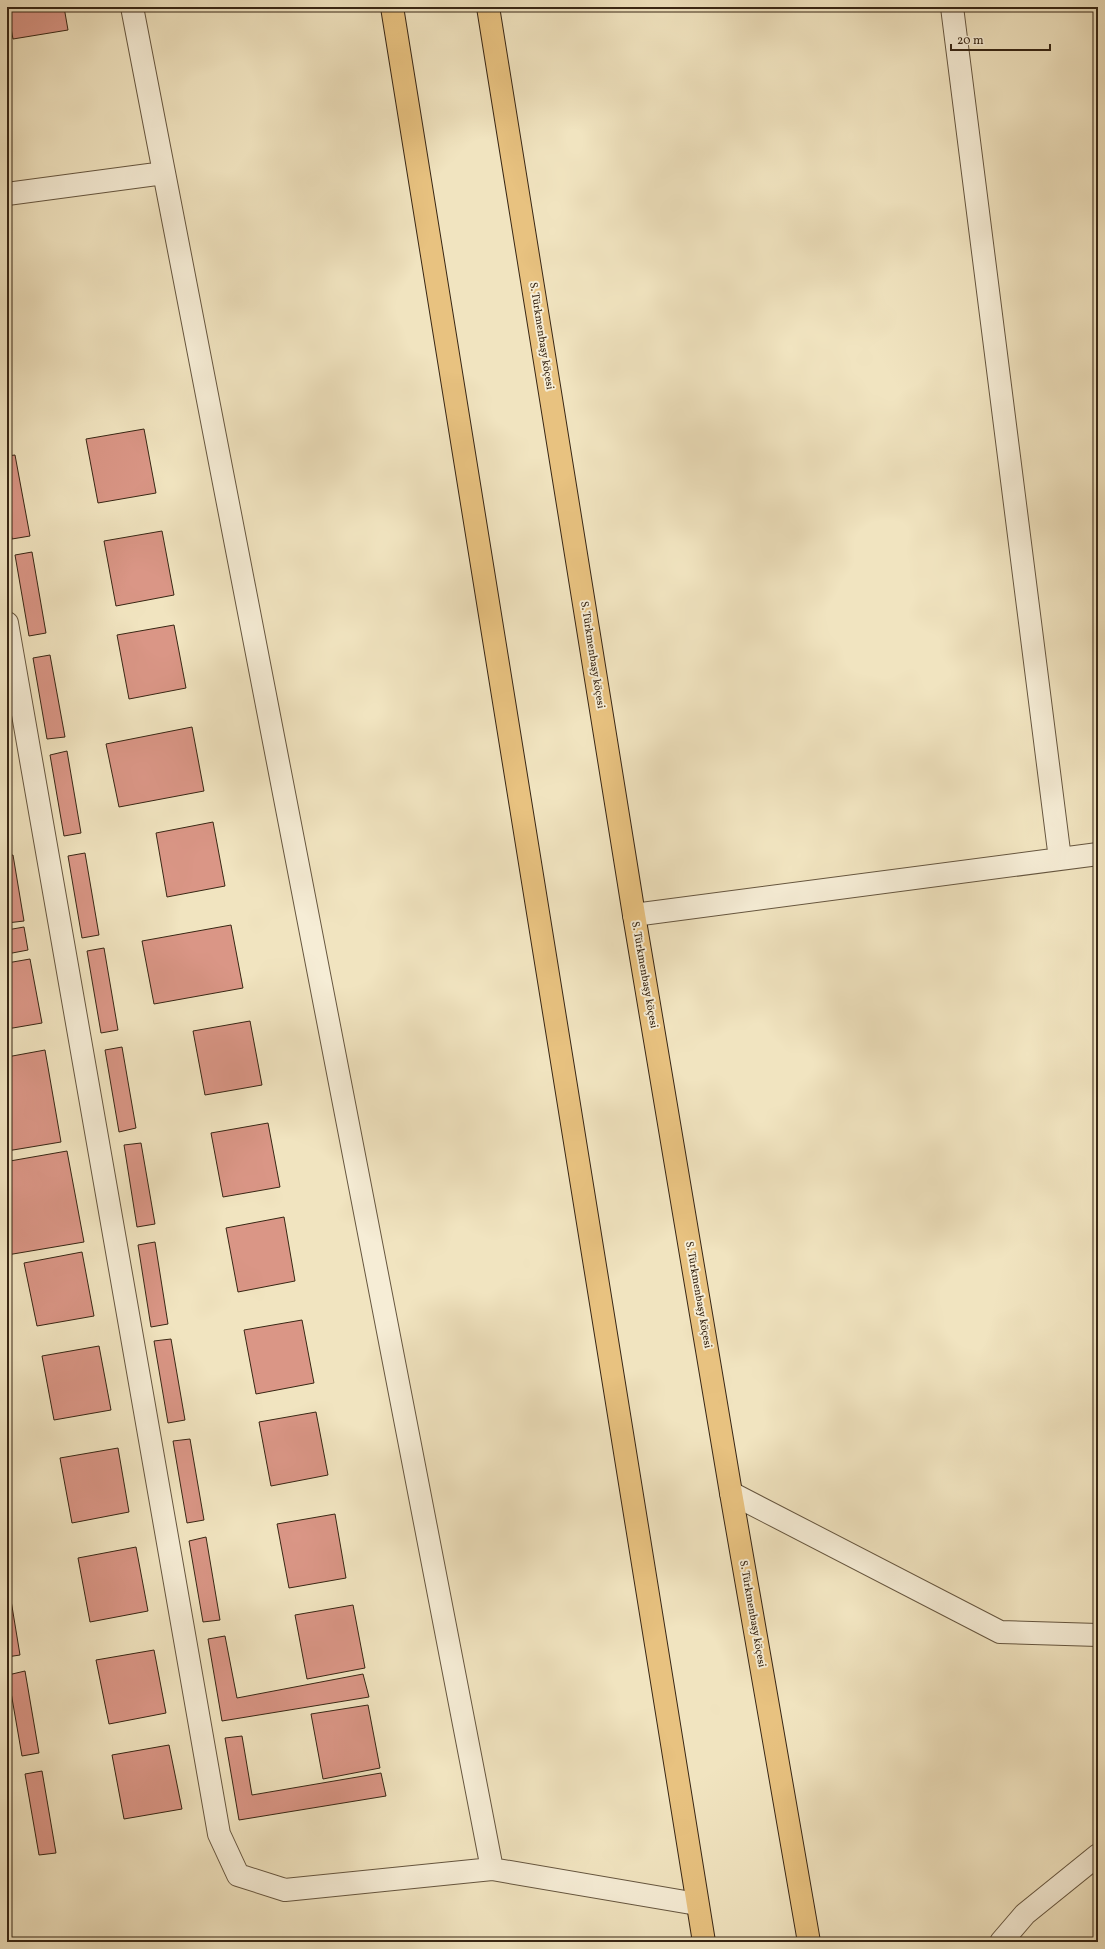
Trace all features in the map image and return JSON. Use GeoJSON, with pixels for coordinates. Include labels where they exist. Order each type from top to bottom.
{"type":"FeatureCollection","features":[{"type":"Feature","properties":{"kind":"highway"},"geometry":{"type":"LineString","coordinates":[[392,7],[704,1942]]}},
{"type":"Feature","properties":{"kind":"highway","name":"S. Türkmenbaşy köçesi"},"geometry":{"type":"LineString","coordinates":[[488,7],[634,915],[731,1493],[809,1942]]}},
{"type":"Feature","properties":{"kind":"street"},"geometry":{"type":"LineString","coordinates":[[132,7],[492,1869]]}},
{"type":"Feature","properties":{"kind":"street"},"geometry":{"type":"LineString","coordinates":[[952,7],[1060,859]]}},
{"type":"Feature","properties":{"kind":"street"},"geometry":{"type":"LineString","coordinates":[[7,194],[164,172]]}},
{"type":"Feature","properties":{"kind":"street"},"geometry":{"type":"LineString","coordinates":[[7,623],[219,1834],[238,1875],[285,1890],[492,1869],[697,1904]]}},
{"type":"Feature","properties":{"kind":"street"},"geometry":{"type":"LineString","coordinates":[[634,915],[1098,854]]}},
{"type":"Feature","properties":{"kind":"street"},"geometry":{"type":"LineString","coordinates":[[731,1493],[1000,1632],[1098,1635]]}},
{"type":"Feature","properties":{"kind":"street"},"geometry":{"type":"LineString","coordinates":[[1001,1942],[1025,1914],[1098,1855]]}},
{"type":"Feature","properties":{"kind":"building"},"geometry":{"type":"Polygon","coordinates":[[[7,7],[64,7],[68,30],[13,39],[7,7]]]}},
{"type":"Feature","properties":{"kind":"building"},"geometry":{"type":"Polygon","coordinates":[[[144,429],[156,493],[98,503],[86,439],[144,429]]]}},
{"type":"Feature","properties":{"kind":"building"},"geometry":{"type":"Polygon","coordinates":[[[15,455],[30,536],[12,539],[7,509],[7,456],[15,455]]]}},
{"type":"Feature","properties":{"kind":"building"},"geometry":{"type":"Polygon","coordinates":[[[162,531],[174,595],[116,606],[104,541],[162,531]]]}},
{"type":"Feature","properties":{"kind":"building"},"geometry":{"type":"Polygon","coordinates":[[[32,552],[46,633],[29,636],[15,555],[32,552]]]}},
{"type":"Feature","properties":{"kind":"building"},"geometry":{"type":"Polygon","coordinates":[[[174,625],[186,688],[129,699],[117,635],[174,625]]]}},
{"type":"Feature","properties":{"kind":"building"},"geometry":{"type":"Polygon","coordinates":[[[50,655],[65,737],[47,739],[33,658],[50,655]]]}},
{"type":"Feature","properties":{"kind":"building"},"geometry":{"type":"Polygon","coordinates":[[[192,727],[204,791],[119,807],[106,744],[192,727]]]}},
{"type":"Feature","properties":{"kind":"building"},"geometry":{"type":"Polygon","coordinates":[[[67,751],[81,833],[64,836],[50,755],[67,751]]]}},
{"type":"Feature","properties":{"kind":"building"},"geometry":{"type":"Polygon","coordinates":[[[213,822],[225,886],[167,897],[156,833],[213,822]]]}},
{"type":"Feature","properties":{"kind":"building"},"geometry":{"type":"Polygon","coordinates":[[[85,853],[99,935],[82,938],[68,856],[85,853]]]}},
{"type":"Feature","properties":{"kind":"building"},"geometry":{"type":"Polygon","coordinates":[[[13,855],[24,921],[7,923],[7,856],[13,855]]]}},
{"type":"Feature","properties":{"kind":"building"},"geometry":{"type":"Polygon","coordinates":[[[231,925],[243,988],[154,1004],[142,941],[231,925]]]}},
{"type":"Feature","properties":{"kind":"building"},"geometry":{"type":"Polygon","coordinates":[[[24,927],[28,950],[7,954],[7,930],[24,927]]]}},
{"type":"Feature","properties":{"kind":"building"},"geometry":{"type":"Polygon","coordinates":[[[104,948],[118,1030],[101,1033],[87,951],[104,948]]]}},
{"type":"Feature","properties":{"kind":"building"},"geometry":{"type":"Polygon","coordinates":[[[30,959],[42,1023],[7,1029],[7,963],[30,959]]]}},
{"type":"Feature","properties":{"kind":"building"},"geometry":{"type":"Polygon","coordinates":[[[250,1021],[262,1085],[205,1095],[193,1031],[250,1021]]]}},
{"type":"Feature","properties":{"kind":"building"},"geometry":{"type":"Polygon","coordinates":[[[122,1047],[136,1128],[119,1132],[105,1050],[122,1047]]]}},
{"type":"Feature","properties":{"kind":"building"},"geometry":{"type":"Polygon","coordinates":[[[45,1050],[61,1142],[7,1151],[7,1057],[45,1050]]]}},
{"type":"Feature","properties":{"kind":"building"},"geometry":{"type":"Polygon","coordinates":[[[268,1123],[280,1187],[223,1197],[211,1133],[268,1123]]]}},
{"type":"Feature","properties":{"kind":"building"},"geometry":{"type":"Polygon","coordinates":[[[141,1143],[155,1224],[137,1227],[124,1145],[141,1143]]]}},
{"type":"Feature","properties":{"kind":"building"},"geometry":{"type":"Polygon","coordinates":[[[67,1151],[84,1242],[7,1255],[7,1171],[11,1170],[10,1161],[67,1151]]]}},
{"type":"Feature","properties":{"kind":"building"},"geometry":{"type":"Polygon","coordinates":[[[284,1217],[295,1281],[238,1292],[226,1228],[284,1217]]]}},
{"type":"Feature","properties":{"kind":"building"},"geometry":{"type":"Polygon","coordinates":[[[155,1242],[168,1324],[151,1327],[138,1245],[155,1242]]]}},
{"type":"Feature","properties":{"kind":"building"},"geometry":{"type":"Polygon","coordinates":[[[82,1252],[94,1316],[37,1326],[24,1263],[82,1252]]]}},
{"type":"Feature","properties":{"kind":"building"},"geometry":{"type":"Polygon","coordinates":[[[302,1320],[314,1383],[256,1394],[244,1330],[302,1320]]]}},
{"type":"Feature","properties":{"kind":"building"},"geometry":{"type":"Polygon","coordinates":[[[171,1339],[185,1420],[168,1423],[154,1341],[171,1339]]]}},
{"type":"Feature","properties":{"kind":"building"},"geometry":{"type":"Polygon","coordinates":[[[99,1346],[111,1410],[54,1420],[42,1356],[99,1346]]]}},
{"type":"Feature","properties":{"kind":"building"},"geometry":{"type":"Polygon","coordinates":[[[316,1412],[328,1475],[271,1486],[259,1422],[316,1412]]]}},
{"type":"Feature","properties":{"kind":"building"},"geometry":{"type":"Polygon","coordinates":[[[190,1439],[204,1520],[187,1523],[173,1441],[190,1439]]]}},
{"type":"Feature","properties":{"kind":"building"},"geometry":{"type":"Polygon","coordinates":[[[118,1448],[129,1512],[72,1523],[60,1458],[118,1448]]]}},
{"type":"Feature","properties":{"kind":"building"},"geometry":{"type":"Polygon","coordinates":[[[335,1514],[346,1578],[289,1588],[277,1524],[335,1514]]]}},
{"type":"Feature","properties":{"kind":"building"},"geometry":{"type":"Polygon","coordinates":[[[206,1537],[220,1620],[203,1622],[189,1541],[206,1537]]]}},
{"type":"Feature","properties":{"kind":"building"},"geometry":{"type":"Polygon","coordinates":[[[136,1547],[148,1611],[90,1622],[78,1558],[136,1547]]]}},
{"type":"Feature","properties":{"kind":"building"},"geometry":{"type":"Polygon","coordinates":[[[7,1576],[20,1655],[7,1657],[7,1576]]]}},
{"type":"Feature","properties":{"kind":"building"},"geometry":{"type":"Polygon","coordinates":[[[353,1605],[365,1668],[307,1679],[295,1615],[353,1605]]]}},
{"type":"Feature","properties":{"kind":"building"},"geometry":{"type":"Polygon","coordinates":[[[225,1636],[237,1698],[363,1674],[369,1697],[222,1721],[208,1639],[225,1636]]]}},
{"type":"Feature","properties":{"kind":"building"},"geometry":{"type":"Polygon","coordinates":[[[154,1650],[166,1713],[109,1724],[96,1660],[154,1650]]]}},
{"type":"Feature","properties":{"kind":"building"},"geometry":{"type":"Polygon","coordinates":[[[25,1671],[39,1753],[22,1756],[8,1675],[25,1671]]]}},
{"type":"Feature","properties":{"kind":"building"},"geometry":{"type":"Polygon","coordinates":[[[368,1705],[380,1768],[323,1779],[311,1714],[368,1705]]]}},
{"type":"Feature","properties":{"kind":"building"},"geometry":{"type":"Polygon","coordinates":[[[242,1736],[252,1795],[381,1773],[386,1796],[239,1820],[225,1738],[242,1736]]]}},
{"type":"Feature","properties":{"kind":"building"},"geometry":{"type":"Polygon","coordinates":[[[169,1745],[182,1809],[124,1819],[112,1755],[169,1745]]]}},
{"type":"Feature","properties":{"kind":"building"},"geometry":{"type":"Polygon","coordinates":[[[42,1771],[56,1853],[39,1855],[25,1774],[42,1771]]]}}]}
